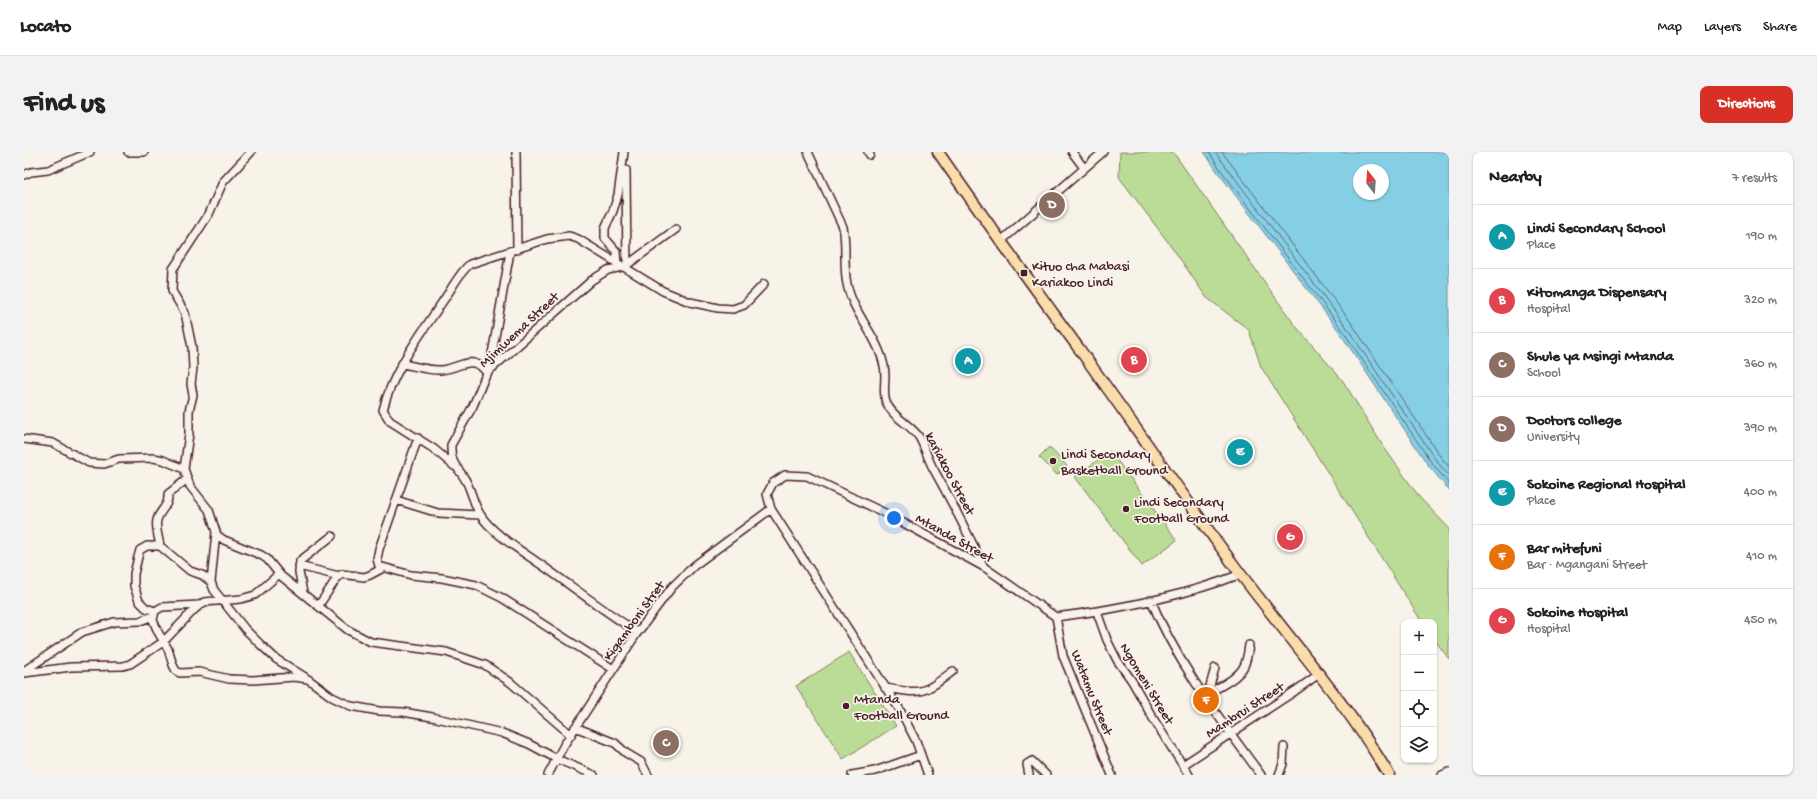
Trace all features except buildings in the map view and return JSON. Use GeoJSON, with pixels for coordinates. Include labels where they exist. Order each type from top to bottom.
{"type":"FeatureCollection","features":[{"type":"Feature","properties":{"kind":"highway"},"geometry":{"type":"LineString","coordinates":[[938,152],[1000,242],[1029,280],[1188,502],[1241,574],[1319,674],[1366,738],[1390,775]]}},
{"type":"Feature","properties":{"kind":"street"},"geometry":{"type":"LineString","coordinates":[[24,174],[48,170],[90,152]]}},
{"type":"Feature","properties":{"kind":"street"},"geometry":{"type":"LineString","coordinates":[[128,152],[144,152]]}},
{"type":"Feature","properties":{"kind":"street"},"geometry":{"type":"LineString","coordinates":[[251,152],[222,182],[209,214],[174,269],[172,291],[185,313],[190,333],[193,360],[191,384],[193,395],[189,411],[189,434],[184,469],[186,480],[211,514],[216,532],[211,582],[214,590],[245,629],[261,645],[281,662],[308,679],[332,697],[351,706],[379,711],[403,712],[486,729],[516,738],[557,759],[594,775]]}},
{"type":"Feature","properties":{"kind":"street"},"geometry":{"type":"LineString","coordinates":[[403,364],[439,370],[472,362],[479,364],[488,372],[513,251],[516,152]]}},
{"type":"Feature","properties":{"kind":"street"},"geometry":{"type":"LineString","coordinates":[[623,266],[616,251],[605,238],[605,228],[613,211],[618,195],[625,152]]}},
{"type":"Feature","properties":{"kind":"street"},"geometry":{"type":"LineString","coordinates":[[623,266],[625,152]]}},
{"type":"Feature","properties":{"kind":"street","name":"kariakoo Street"},"geometry":{"type":"LineString","coordinates":[[808,152],[843,227],[845,234],[844,257],[847,284],[856,310],[880,355],[884,366],[886,402],[889,408],[918,437],[958,511],[984,567]]}},
{"type":"Feature","properties":{"kind":"street"},"geometry":{"type":"LineString","coordinates":[[1072,152],[1084,168]]}},
{"type":"Feature","properties":{"kind":"street"},"geometry":{"type":"LineString","coordinates":[[1000,242],[1103,152]]}},
{"type":"Feature","properties":{"kind":"street","name":"Mjimwema Street"},"geometry":{"type":"LineString","coordinates":[[454,466],[451,445],[488,372],[592,280],[608,270],[623,266],[676,229]]}},
{"type":"Feature","properties":{"kind":"street"},"geometry":{"type":"LineString","coordinates":[[637,632],[599,608],[510,542],[480,515],[467,482],[454,466],[444,456],[390,421],[383,410],[389,389],[403,364],[465,268],[478,261],[547,239],[569,236],[578,238],[676,297],[718,308],[733,309],[744,305],[764,284]]}},
{"type":"Feature","properties":{"kind":"street"},"geometry":{"type":"LineString","coordinates":[[418,438],[378,554],[378,563],[383,568],[411,575],[442,578],[476,585],[502,598],[613,669]]}},
{"type":"Feature","properties":{"kind":"street"},"geometry":{"type":"LineString","coordinates":[[24,439],[53,443],[89,463],[104,464],[119,459],[154,458],[163,460],[184,469]]}},
{"type":"Feature","properties":{"kind":"street","name":"Mtanda Street"},"geometry":{"type":"LineString","coordinates":[[928,775],[916,741],[885,688],[771,509],[767,494],[772,483],[785,474],[807,476],[889,515],[984,567],[1056,617]]}},
{"type":"Feature","properties":{"kind":"street"},"geometry":{"type":"LineString","coordinates":[[186,480],[168,494],[169,502],[159,516],[156,526],[160,546],[190,571],[202,575],[211,582]]}},
{"type":"Feature","properties":{"kind":"street"},"geometry":{"type":"LineString","coordinates":[[396,500],[438,513],[480,515]]}},
{"type":"Feature","properties":{"kind":"street","name":"Kigamboni Stret"},"geometry":{"type":"LineString","coordinates":[[548,775],[571,734],[637,632],[682,576],[694,565],[771,509]]}},
{"type":"Feature","properties":{"kind":"street"},"geometry":{"type":"LineString","coordinates":[[216,532],[224,540],[261,555],[279,574],[348,630],[371,642],[446,652],[485,665],[510,682],[571,734]]}},
{"type":"Feature","properties":{"kind":"street"},"geometry":{"type":"LineString","coordinates":[[303,593],[299,566],[300,561],[332,536]]}},
{"type":"Feature","properties":{"kind":"street"},"geometry":{"type":"LineString","coordinates":[[160,546],[147,546],[140,550],[134,574],[135,592],[138,601],[154,614],[158,632],[176,671],[180,673],[199,672],[237,679],[294,677],[308,679]]}},
{"type":"Feature","properties":{"kind":"street"},"geometry":{"type":"LineString","coordinates":[[299,566],[339,576],[348,574],[364,577],[383,568]]}},
{"type":"Feature","properties":{"kind":"street"},"geometry":{"type":"LineString","coordinates":[[24,672],[71,667],[123,666],[136,661],[163,642],[199,605],[206,601],[241,599],[255,595],[279,574]]}},
{"type":"Feature","properties":{"kind":"street"},"geometry":{"type":"LineString","coordinates":[[1056,617],[1097,612],[1177,596],[1241,574]]}},
{"type":"Feature","properties":{"kind":"street"},"geometry":{"type":"LineString","coordinates":[[318,605],[339,576]]}},
{"type":"Feature","properties":{"kind":"street"},"geometry":{"type":"LineString","coordinates":[[1151,600],[1171,641],[1230,733],[1261,775]]}},
{"type":"Feature","properties":{"kind":"street"},"geometry":{"type":"LineString","coordinates":[[24,672],[82,632],[114,622],[140,621],[154,614],[162,607],[199,605]]}},
{"type":"Feature","properties":{"kind":"street","name":"Ngomeni Street"},"geometry":{"type":"LineString","coordinates":[[1097,612],[1107,640],[1117,660],[1132,681],[1154,720],[1189,775]]}},
{"type":"Feature","properties":{"kind":"street","name":"Watamu Street"},"geometry":{"type":"LineString","coordinates":[[1056,617],[1063,656],[1112,775]]}},
{"type":"Feature","properties":{"kind":"street"},"geometry":{"type":"LineString","coordinates":[[1206,695],[1229,681],[1241,670],[1244,665],[1249,645]]}},
{"type":"Feature","properties":{"kind":"street"},"geometry":{"type":"LineString","coordinates":[[1206,695],[1215,668]]}},
{"type":"Feature","properties":{"kind":"street"},"geometry":{"type":"LineString","coordinates":[[885,688],[914,693],[923,692],[930,689],[953,671]]}},
{"type":"Feature","properties":{"kind":"street","name":"Mambrui Street"},"geometry":{"type":"LineString","coordinates":[[1183,765],[1319,674]]}},
{"type":"Feature","properties":{"kind":"street"},"geometry":{"type":"LineString","coordinates":[[576,727],[615,743],[626,753],[641,762],[648,775]]}},
{"type":"Feature","properties":{"kind":"street"},"geometry":{"type":"LineString","coordinates":[[1278,775],[1283,764],[1284,747]]}},
{"type":"Feature","properties":{"kind":"street"},"geometry":{"type":"LineString","coordinates":[[852,775],[875,773],[921,755]]}},
{"type":"Feature","properties":{"kind":"street"},"geometry":{"type":"LineString","coordinates":[[1029,775],[1027,764],[1032,761],[1046,775]]}},
{"type":"Feature","properties":{"kind":"street"},"geometry":{"type":"LineString","coordinates":[[1442,775],[1449,772]]}},
{"type":"Feature","properties":{"kind":"green space"},"geometry":{"type":"Polygon","coordinates":[[[1120,152],[1173,152],[1294,324],[1343,381],[1383,446],[1420,498],[1449,528],[1449,659],[1437,643],[1437,619],[1420,619],[1261,367],[1249,330],[1206,297],[1174,250],[1119,177],[1120,152]]]}},
{"type":"Feature","properties":{"kind":"green space","name":"Lindi Secondary Basketball Ground"},"geometry":{"type":"Polygon","coordinates":[[[1049,447],[1067,466],[1057,475],[1039,457],[1049,447]]]}},
{"type":"Feature","properties":{"kind":"green space","name":"Lindi Secondary Football Ground"},"geometry":{"type":"Polygon","coordinates":[[[1110,451],[1177,540],[1142,566],[1075,477],[1110,451]]]}},
{"type":"Feature","properties":{"kind":"green space","name":"Mtanda Football Ground"},"geometry":{"type":"Polygon","coordinates":[[[849,652],[896,726],[843,759],[796,686],[849,652]]]}},
{"type":"Feature","properties":{"kind":"water"},"geometry":{"type":"Polygon","coordinates":[[[1204,152],[1449,152],[1449,490],[1428,465],[1336,327],[1204,152]]]}},
{"type":"Feature","properties":{"kind":"place","name":"Doctors college"},"geometry":{"type":"Point","coordinates":[1052,205]}},
{"type":"Feature","properties":{"kind":"place","name":"Kituo cha Mabasi Kariakoo Lindi"},"geometry":{"type":"Point","coordinates":[1024,273]}},
{"type":"Feature","properties":{"kind":"place","name":"Kitomanga Dispensary"},"geometry":{"type":"Point","coordinates":[1134,360]}},
{"type":"Feature","properties":{"kind":"place","name":"Lindi Secondary School"},"geometry":{"type":"Point","coordinates":[968,361]}},
{"type":"Feature","properties":{"kind":"place","name":"Sokoine Regional Hospital"},"geometry":{"type":"Point","coordinates":[1240,452]}},
{"type":"Feature","properties":{"kind":"place","name":"Lindi Secondary Basketball Ground"},"geometry":{"type":"Point","coordinates":[1053,461]}},
{"type":"Feature","properties":{"kind":"place","name":"Lindi Secondary Football Ground"},"geometry":{"type":"Point","coordinates":[1126,509]}},
{"type":"Feature","properties":{"kind":"place","name":"Sokoine Hospital"},"geometry":{"type":"Point","coordinates":[1290,537]}},
{"type":"Feature","properties":{"kind":"place","name":"Bar mitefuni"},"geometry":{"type":"Point","coordinates":[1206,700]}},
{"type":"Feature","properties":{"kind":"place","name":"Mtanda Football Ground"},"geometry":{"type":"Point","coordinates":[846,706]}},
{"type":"Feature","properties":{"kind":"place","name":"Shule ya Msingi Mtanda"},"geometry":{"type":"Point","coordinates":[666,743]}}]}
